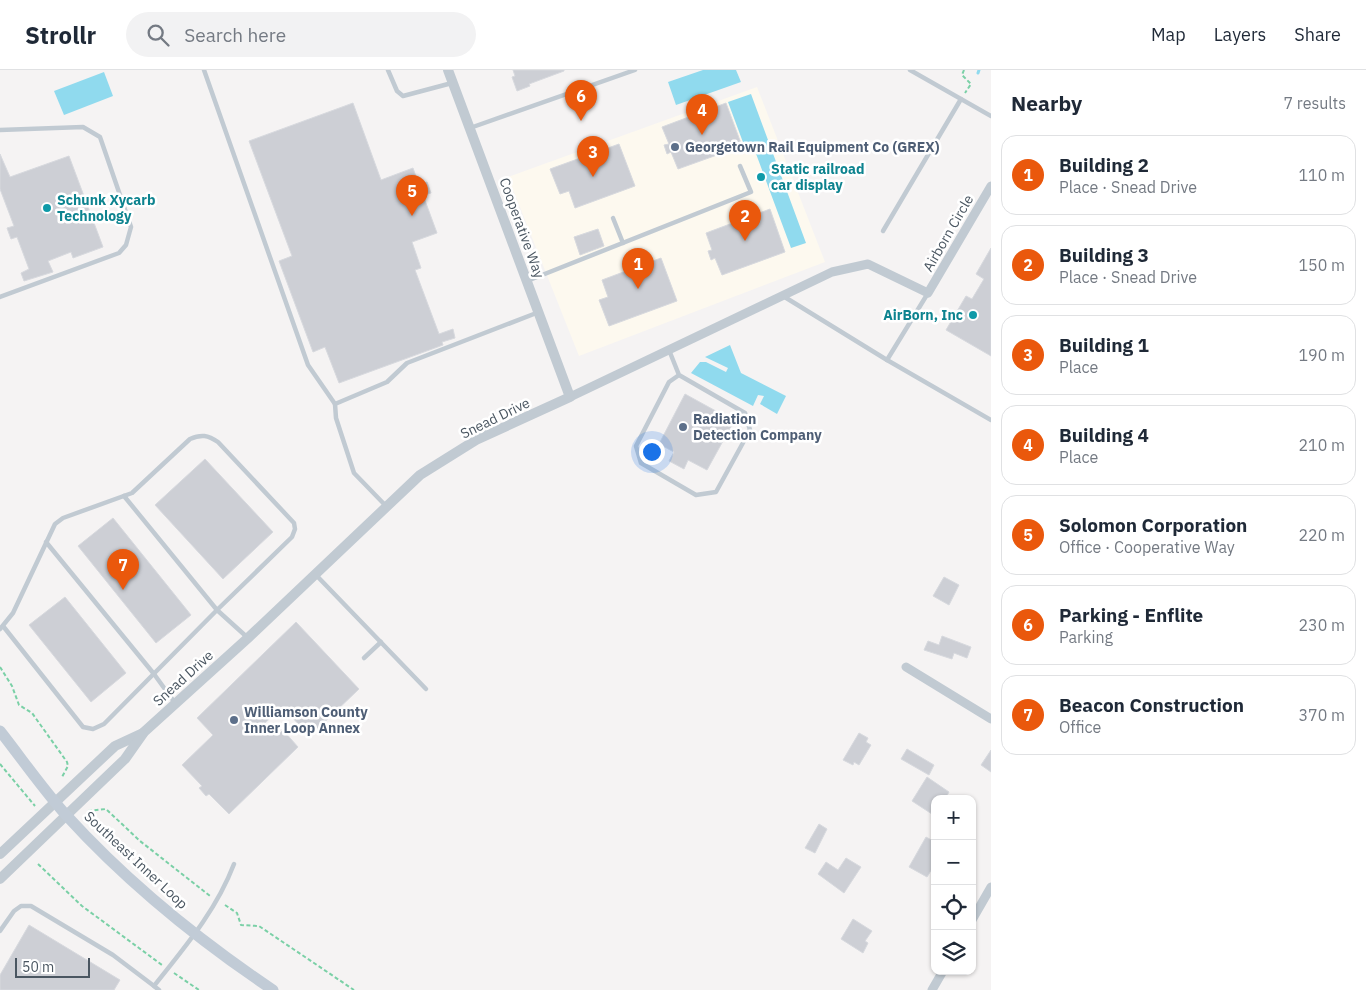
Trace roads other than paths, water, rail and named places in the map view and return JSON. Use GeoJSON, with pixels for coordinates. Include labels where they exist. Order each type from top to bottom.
{"type":"FeatureCollection","features":[{"type":"Feature","properties":{"kind":"main road","name":"Southeast Inner Loop"},"geometry":{"type":"LineString","coordinates":[[0,731],[55,802],[122,871],[196,935],[272,990]]}},
{"type":"Feature","properties":{"kind":"street","name":"Cooperative Way"},"geometry":{"type":"LineString","coordinates":[[448,70],[570,397]]}},
{"type":"Feature","properties":{"kind":"street","name":"Airborn Circle"},"geometry":{"type":"LineString","coordinates":[[928,293],[991,186]]}},
{"type":"Feature","properties":{"kind":"street","name":"Snead Drive"},"geometry":{"type":"LineString","coordinates":[[0,879],[125,759],[144,732],[248,638],[420,475],[476,440],[832,272],[868,264],[928,293]]}},
{"type":"Feature","properties":{"kind":"street"},"geometry":{"type":"LineString","coordinates":[[906,667],[991,719]]}},
{"type":"Feature","properties":{"kind":"street","name":"Snead Drive"},"geometry":{"type":"LineString","coordinates":[[0,854],[115,746],[144,732]]}},
{"type":"Feature","properties":{"kind":"street"},"geometry":{"type":"LineString","coordinates":[[976,913],[991,887]]}},
{"type":"Feature","properties":{"kind":"street"},"geometry":{"type":"LineString","coordinates":[[932,990],[940,975]]}},
{"type":"Feature","properties":{"kind":"lane"},"geometry":{"type":"LineString","coordinates":[[204,70],[308,365],[335,404],[336,418],[354,472],[386,506]]}},
{"type":"Feature","properties":{"kind":"lane"},"geometry":{"type":"LineString","coordinates":[[388,70],[397,91],[404,96],[453,82]]}},
{"type":"Feature","properties":{"kind":"lane"},"geometry":{"type":"LineString","coordinates":[[470,128],[635,70]]}},
{"type":"Feature","properties":{"kind":"lane"},"geometry":{"type":"LineString","coordinates":[[910,70],[991,116]]}},
{"type":"Feature","properties":{"kind":"lane"},"geometry":{"type":"LineString","coordinates":[[883,231],[961,100]]}},
{"type":"Feature","properties":{"kind":"lane"},"geometry":{"type":"LineString","coordinates":[[0,130],[83,127],[100,137],[131,227],[126,245],[119,253],[0,297]]}},
{"type":"Feature","properties":{"kind":"lane"},"geometry":{"type":"LineString","coordinates":[[527,281],[751,192],[740,166]]}},
{"type":"Feature","properties":{"kind":"lane"},"geometry":{"type":"LineString","coordinates":[[613,218],[623,242]]}},
{"type":"Feature","properties":{"kind":"lane"},"geometry":{"type":"LineString","coordinates":[[887,360],[928,293]]}},
{"type":"Feature","properties":{"kind":"lane"},"geometry":{"type":"LineString","coordinates":[[783,296],[887,360],[991,420]]}},
{"type":"Feature","properties":{"kind":"lane"},"geometry":{"type":"LineString","coordinates":[[335,404],[387,382],[407,363],[539,312]]}},
{"type":"Feature","properties":{"kind":"lane"},"geometry":{"type":"LineString","coordinates":[[669,350],[679,375],[746,413],[750,430],[716,492],[696,495],[641,463],[636,446],[669,382],[679,375]]}},
{"type":"Feature","properties":{"kind":"lane"},"geometry":{"type":"LineString","coordinates":[[198,436],[208,436],[218,442],[294,522],[295,529],[292,537],[104,724],[93,729],[83,727],[2,628],[13,613],[55,524],[63,518],[124,496],[132,493],[190,440],[198,436]]}},
{"type":"Feature","properties":{"kind":"lane"},"geometry":{"type":"LineString","coordinates":[[124,496],[217,610],[248,638]]}},
{"type":"Feature","properties":{"kind":"lane"},"geometry":{"type":"LineString","coordinates":[[46,542],[154,674],[175,704]]}},
{"type":"Feature","properties":{"kind":"lane"},"geometry":{"type":"LineString","coordinates":[[315,574],[426,689]]}},
{"type":"Feature","properties":{"kind":"lane"},"geometry":{"type":"LineString","coordinates":[[364,658],[381,642]]}},
{"type":"Feature","properties":{"kind":"lane"},"geometry":{"type":"LineString","coordinates":[[154,986],[196,935],[219,899],[234,864]]}},
{"type":"Feature","properties":{"kind":"lane"},"geometry":{"type":"LineString","coordinates":[[0,931],[14,912],[21,906],[31,906],[113,954],[159,990]]}},
{"type":"Feature","properties":{"kind":"water"},"geometry":{"type":"Polygon","coordinates":[[[703,70],[736,70],[741,82],[676,105],[668,82],[703,70]]]}},
{"type":"Feature","properties":{"kind":"water"},"geometry":{"type":"Polygon","coordinates":[[[104,72],[113,96],[64,115],[54,91],[104,72]]]}},
{"type":"Feature","properties":{"kind":"water"},"geometry":{"type":"Polygon","coordinates":[[[751,94],[806,243],[791,248],[752,143],[744,145],[728,102],[751,94]]]}},
{"type":"Feature","properties":{"kind":"water"},"geometry":{"type":"Polygon","coordinates":[[[730,345],[741,373],[786,396],[777,414],[760,404],[764,396],[758,395],[753,406],[691,373],[700,362],[706,362],[726,372],[728,368],[705,357],[730,345]]]}},
{"type":"Feature","properties":{"kind":"place","name":"Parking - Enflite"},"geometry":{"type":"Point","coordinates":[581,121]}},
{"type":"Feature","properties":{"kind":"place","name":"Building 4"},"geometry":{"type":"Point","coordinates":[702,135]}},
{"type":"Feature","properties":{"kind":"place","name":"Georgetown Rail Equipment Co (GREX)"},"geometry":{"type":"Point","coordinates":[675,147]}},
{"type":"Feature","properties":{"kind":"place","name":"Building 1"},"geometry":{"type":"Point","coordinates":[593,177]}},
{"type":"Feature","properties":{"kind":"place","name":"Static railroad car display"},"geometry":{"type":"Point","coordinates":[761,177]}},
{"type":"Feature","properties":{"kind":"place","name":"Schunk Xycarb Technology"},"geometry":{"type":"Point","coordinates":[47,208]}},
{"type":"Feature","properties":{"kind":"place","name":"Solomon Corporation"},"geometry":{"type":"Point","coordinates":[412,216]}},
{"type":"Feature","properties":{"kind":"place","name":"Building 3"},"geometry":{"type":"Point","coordinates":[745,241]}},
{"type":"Feature","properties":{"kind":"place","name":"Building 2"},"geometry":{"type":"Point","coordinates":[638,289]}},
{"type":"Feature","properties":{"kind":"place","name":"AirBorn, Inc"},"geometry":{"type":"Point","coordinates":[973,315]}},
{"type":"Feature","properties":{"kind":"place","name":"Radiation Detection Company"},"geometry":{"type":"Point","coordinates":[683,427]}},
{"type":"Feature","properties":{"kind":"place","name":"Beacon Construction"},"geometry":{"type":"Point","coordinates":[123,590]}},
{"type":"Feature","properties":{"kind":"place","name":"Williamson County Inner Loop Annex"},"geometry":{"type":"Point","coordinates":[234,720]}}]}
